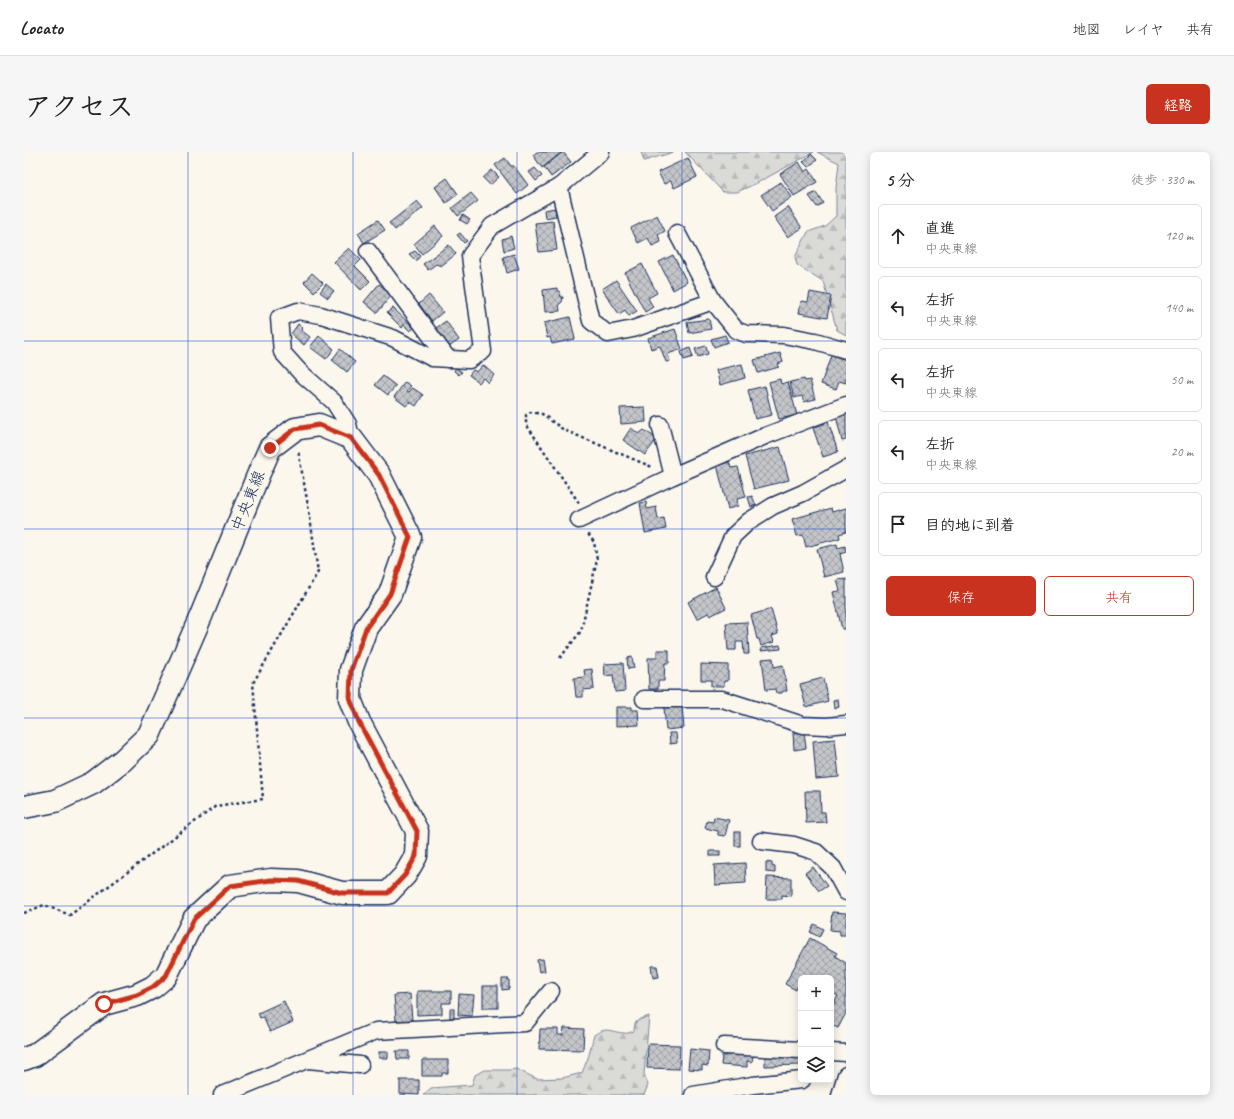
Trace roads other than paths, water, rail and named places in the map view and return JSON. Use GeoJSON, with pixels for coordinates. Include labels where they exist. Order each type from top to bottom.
{"type":"FeatureCollection","features":[{"type":"Feature","properties":{"kind":"main road","name":"中央東線"},"geometry":{"type":"LineString","coordinates":[[24,807],[55,800],[93,783],[123,760],[149,735],[201,616],[270,448],[295,429],[319,425],[351,438]]}},
{"type":"Feature","properties":{"kind":"main road"},"geometry":{"type":"LineString","coordinates":[[24,1059],[35,1055],[104,1004],[137,995],[153,987],[166,976],[194,919],[230,886],[271,880],[298,881],[342,893],[388,893],[405,875],[416,856],[417,831],[359,722],[350,699],[351,670],[366,628],[390,594],[410,537],[379,475],[351,438]]}},
{"type":"Feature","properties":{"kind":"street"},"geometry":{"type":"LineString","coordinates":[[351,438],[348,424],[334,402],[300,372],[282,352],[279,318],[298,311],[321,315],[392,338],[432,358],[469,360],[483,351],[470,256],[492,226],[559,187],[601,152]]}},
{"type":"Feature","properties":{"kind":"street"},"geometry":{"type":"LineString","coordinates":[[559,187],[591,322],[608,334],[633,329],[713,301]]}},
{"type":"Feature","properties":{"kind":"street"},"geometry":{"type":"LineString","coordinates":[[677,233],[713,301],[736,330],[746,334],[784,335],[815,341],[846,350]]}},
{"type":"Feature","properties":{"kind":"street"},"geometry":{"type":"LineString","coordinates":[[368,251],[448,359]]}},
{"type":"Feature","properties":{"kind":"street"},"geometry":{"type":"LineString","coordinates":[[583,518],[673,476],[765,436],[846,405]]}},
{"type":"Feature","properties":{"kind":"street"},"geometry":{"type":"LineString","coordinates":[[660,425],[673,476]]}},
{"type":"Feature","properties":{"kind":"street"},"geometry":{"type":"LineString","coordinates":[[714,577],[725,550],[733,536],[749,521],[773,506],[815,487],[846,469]]}},
{"type":"Feature","properties":{"kind":"street"},"geometry":{"type":"LineString","coordinates":[[644,699],[722,699],[803,725],[826,726],[846,724]]}},
{"type":"Feature","properties":{"kind":"street"},"geometry":{"type":"LineString","coordinates":[[761,841],[794,845],[816,852],[833,868],[846,892]]}},
{"type":"Feature","properties":{"kind":"street"},"geometry":{"type":"LineString","coordinates":[[222,1095],[376,1031],[525,1023],[552,991]]}},
{"type":"Feature","properties":{"kind":"street"},"geometry":{"type":"LineString","coordinates":[[724,1046],[798,1050]]}},
{"type":"Feature","properties":{"kind":"street"},"geometry":{"type":"LineString","coordinates":[[834,1052],[846,1053]]}},
{"type":"Feature","properties":{"kind":"street"},"geometry":{"type":"LineString","coordinates":[[306,1059],[360,1065]]}},
{"type":"Feature","properties":{"kind":"street"},"geometry":{"type":"LineString","coordinates":[[834,1077],[846,1075],[840,1095]]}},
{"type":"Feature","properties":{"kind":"street"},"geometry":{"type":"LineString","coordinates":[[693,1095],[753,1085],[798,1080]]}}]}
